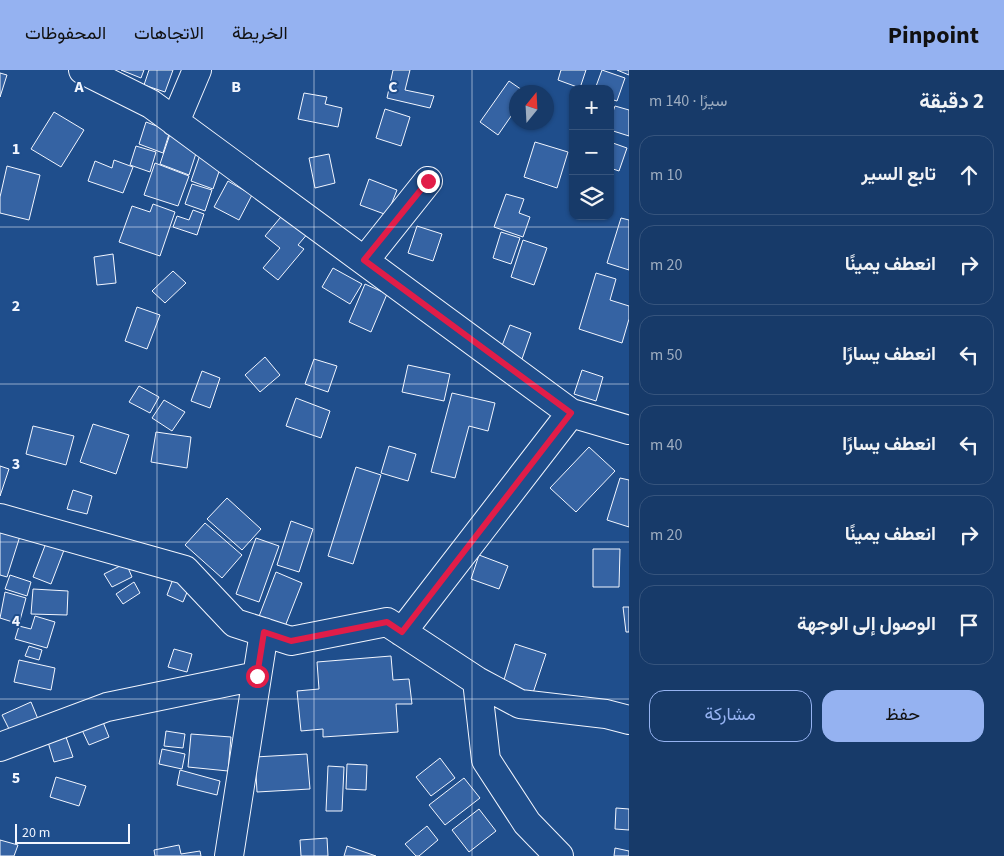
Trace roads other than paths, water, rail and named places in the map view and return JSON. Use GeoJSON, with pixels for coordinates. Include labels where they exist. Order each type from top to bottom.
{"type":"FeatureCollection","features":[{"type":"Feature","properties":{"kind":"street"},"geometry":{"type":"LineString","coordinates":[[83,70],[151,104],[571,413],[629,430]]}},
{"type":"Feature","properties":{"kind":"street"},"geometry":{"type":"LineString","coordinates":[[175,122],[196,70]]}},
{"type":"Feature","properties":{"kind":"street"},"geometry":{"type":"LineString","coordinates":[[364,260],[428,181]]}},
{"type":"Feature","properties":{"kind":"street"},"geometry":{"type":"LineString","coordinates":[[402,632],[571,413]]}},
{"type":"Feature","properties":{"kind":"street"},"geometry":{"type":"LineString","coordinates":[[0,518],[185,570],[235,623],[291,641],[387,622],[477,681],[520,704],[606,714],[629,720]]}},
{"type":"Feature","properties":{"kind":"street"},"geometry":{"type":"LineString","coordinates":[[230,856],[264,632]]}},
{"type":"Feature","properties":{"kind":"street"},"geometry":{"type":"LineString","coordinates":[[0,747],[107,707],[257,676]]}},
{"type":"Feature","properties":{"kind":"street"},"geometry":{"type":"LineString","coordinates":[[477,681],[486,760],[527,823],[559,856]]}}]}
